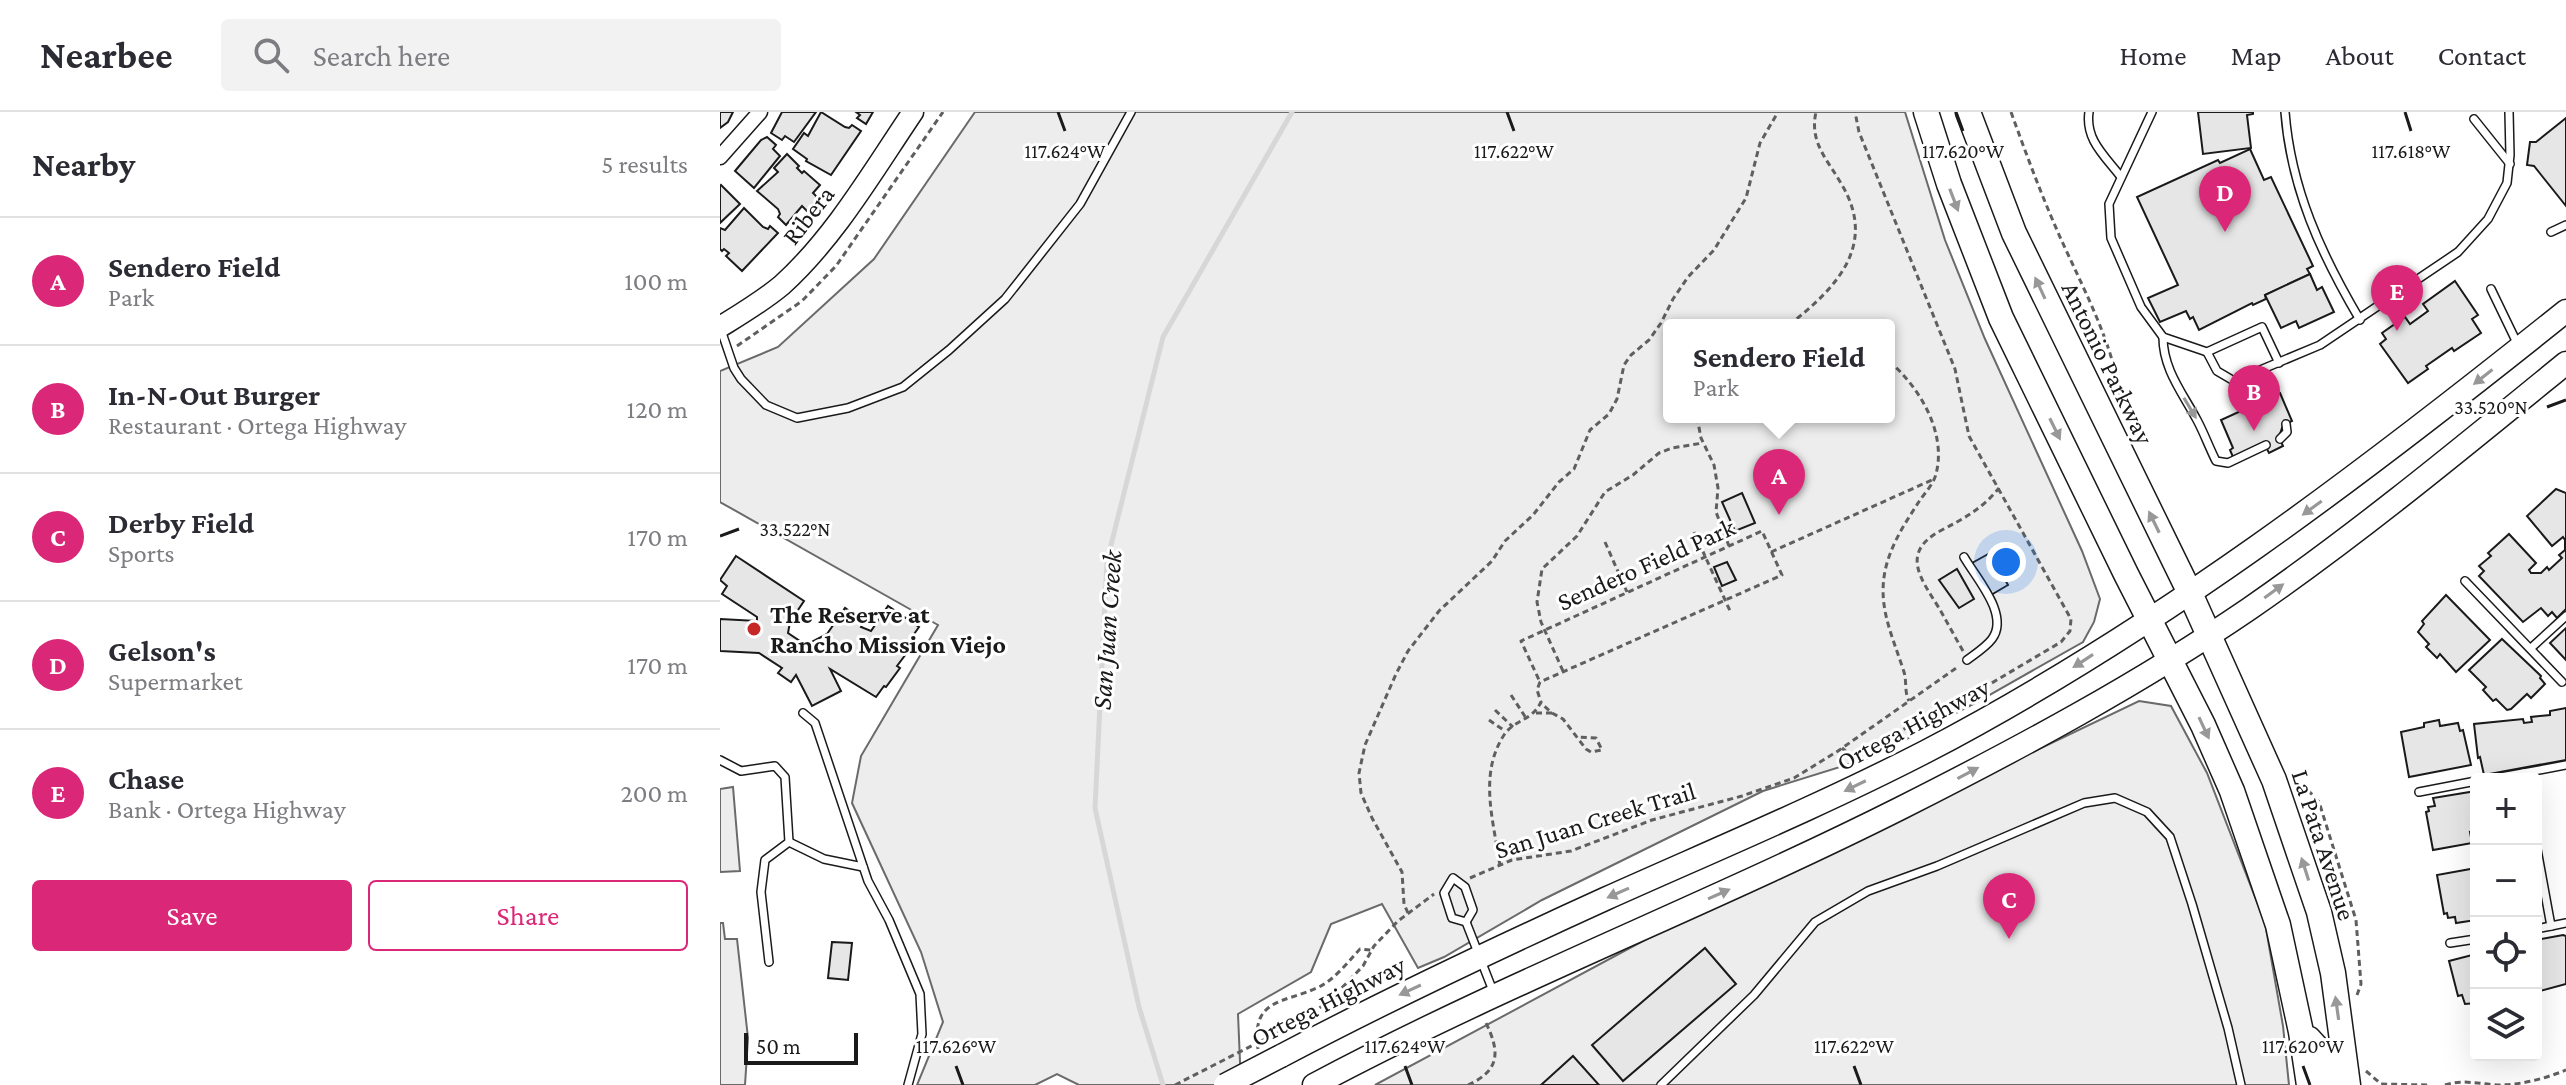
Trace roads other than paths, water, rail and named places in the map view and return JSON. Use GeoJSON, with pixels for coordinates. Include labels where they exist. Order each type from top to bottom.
{"type":"FeatureCollection","features":[{"type":"Feature","properties":{"kind":"highway"},"geometry":{"type":"LineString","coordinates":[[1926,112],[1949,184],[2001,318],[2232,791],[2278,925],[2309,1085]]}},
{"type":"Feature","properties":{"kind":"highway","name":"Antonio Parkway"},"geometry":{"type":"LineString","coordinates":[[1968,112],[2014,233],[2209,634]]}},
{"type":"Feature","properties":{"kind":"highway","name":"La Pata Avenue"},"geometry":{"type":"LineString","coordinates":[[2209,634],[2274,780],[2319,912],[2355,1076]]}},
{"type":"Feature","properties":{"kind":"highway"},"geometry":{"type":"LineString","coordinates":[[2301,1032],[2319,1050],[2330,1085]]}},
{"type":"Feature","properties":{"kind":"main road","name":"Ortega Highway"},"geometry":{"type":"LineString","coordinates":[[1225,1085],[1270,1056],[1769,827],[1926,751],[2053,680],[2244,556],[2363,470],[2566,311]]}},
{"type":"Feature","properties":{"kind":"main road"},"geometry":{"type":"LineString","coordinates":[[1314,1085],[1486,999],[1899,809],[2169,659],[2311,564],[2566,363]]}},
{"type":"Feature","properties":{"kind":"street"},"geometry":{"type":"LineString","coordinates":[[720,157],[760,112]]}},
{"type":"Feature","properties":{"kind":"street","name":"Ribera"},"geometry":{"type":"LineString","coordinates":[[720,327],[780,286],[808,259],[913,112]]}},
{"type":"Feature","properties":{"kind":"lane"},"geometry":{"type":"LineString","coordinates":[[720,327],[741,379],[766,405],[797,418],[848,408],[903,387],[1005,299],[1080,204],[1131,112]]}},
{"type":"Feature","properties":{"kind":"lane"},"geometry":{"type":"LineString","coordinates":[[2089,112],[2087,127],[2091,139],[2121,177]]}},
{"type":"Feature","properties":{"kind":"lane"},"geometry":{"type":"LineString","coordinates":[[2152,112],[2109,204],[2111,238],[2141,307],[2163,337],[2207,352],[2262,327],[2279,363]]}},
{"type":"Feature","properties":{"kind":"lane"},"geometry":{"type":"LineString","coordinates":[[2285,112],[2287,149],[2302,202],[2333,271],[2360,320]]}},
{"type":"Feature","properties":{"kind":"lane"},"geometry":{"type":"LineString","coordinates":[[2207,352],[2217,371],[2234,381],[2262,370],[2320,345],[2458,252],[2488,219],[2507,183],[2510,164],[2509,112]]}},
{"type":"Feature","properties":{"kind":"lane"},"geometry":{"type":"LineString","coordinates":[[2474,119],[2510,164]]}},
{"type":"Feature","properties":{"kind":"lane"},"geometry":{"type":"LineString","coordinates":[[2551,232],[2566,225]]}},
{"type":"Feature","properties":{"kind":"lane"},"geometry":{"type":"LineString","coordinates":[[2491,289],[2519,348]]}},
{"type":"Feature","properties":{"kind":"lane"},"geometry":{"type":"LineString","coordinates":[[2163,337],[2163,354],[2168,366],[2216,461],[2228,463],[2266,445]]}},
{"type":"Feature","properties":{"kind":"lane"},"geometry":{"type":"LineString","coordinates":[[2262,370],[2273,395]]}},
{"type":"Feature","properties":{"kind":"lane"},"geometry":{"type":"LineString","coordinates":[[2280,439],[2287,432],[2286,424]]}},
{"type":"Feature","properties":{"kind":"lane"},"geometry":{"type":"LineString","coordinates":[[1964,557],[1996,612],[1998,625],[1993,638],[1967,660]]}},
{"type":"Feature","properties":{"kind":"lane"},"geometry":{"type":"LineString","coordinates":[[2465,581],[2562,682]]}},
{"type":"Feature","properties":{"kind":"lane"},"geometry":{"type":"LineString","coordinates":[[2531,648],[2566,616]]}},
{"type":"Feature","properties":{"kind":"lane"},"geometry":{"type":"LineString","coordinates":[[803,713],[815,723],[863,867],[920,994],[922,1034],[908,1085]]}},
{"type":"Feature","properties":{"kind":"lane"},"geometry":{"type":"LineString","coordinates":[[720,760],[741,771],[775,766],[785,777],[789,842]]}},
{"type":"Feature","properties":{"kind":"lane"},"geometry":{"type":"LineString","coordinates":[[2535,773],[2566,765]]}},
{"type":"Feature","properties":{"kind":"lane"},"geometry":{"type":"LineString","coordinates":[[2419,792],[2470,782]]}},
{"type":"Feature","properties":{"kind":"lane"},"geometry":{"type":"LineString","coordinates":[[1661,1085],[1754,995],[1815,922],[1868,891],[1937,866],[2084,803],[2115,798],[2147,812],[2170,837],[2228,1028],[2241,1085]]}},
{"type":"Feature","properties":{"kind":"lane"},"geometry":{"type":"LineString","coordinates":[[789,842],[824,859],[863,867]]}},
{"type":"Feature","properties":{"kind":"lane"},"geometry":{"type":"LineString","coordinates":[[769,962],[761,892],[765,860],[789,842]]}},
{"type":"Feature","properties":{"kind":"lane"},"geometry":{"type":"LineString","coordinates":[[2536,845],[2551,926]]}},
{"type":"Feature","properties":{"kind":"lane"},"geometry":{"type":"LineString","coordinates":[[1453,878],[1465,887],[1473,910],[1466,922],[1452,918],[1444,893],[1453,878]]}},
{"type":"Feature","properties":{"kind":"lane"},"geometry":{"type":"LineString","coordinates":[[1466,922],[1480,957],[1486,999]]}},
{"type":"Feature","properties":{"kind":"lane"},"geometry":{"type":"LineString","coordinates":[[2542,928],[2566,923]]}},
{"type":"Feature","properties":{"kind":"lane"},"geometry":{"type":"LineString","coordinates":[[2450,943],[2470,940]]}},
{"type":"Feature","properties":{"kind":"waterway","name":"San Juan Creek"},"geometry":{"type":"LineString","coordinates":[[1163,1085],[1139,1007],[1095,808],[1107,561],[1163,337],[1292,112]]}},
{"type":"Feature","properties":{"kind":"place","name":"Gelson's"},"geometry":{"type":"Point","coordinates":[2225,232]}},
{"type":"Feature","properties":{"kind":"place","name":"Chase"},"geometry":{"type":"Point","coordinates":[2397,331]}},
{"type":"Feature","properties":{"kind":"place","name":"In-N-Out Burger"},"geometry":{"type":"Point","coordinates":[2254,431]}},
{"type":"Feature","properties":{"kind":"place","name":"Sendero Field"},"geometry":{"type":"Point","coordinates":[1779,515]}},
{"type":"Feature","properties":{"kind":"place","name":"The Reserve at Rancho Mission Viejo"},"geometry":{"type":"Point","coordinates":[754,629]}},
{"type":"Feature","properties":{"kind":"place","name":"Derby Field"},"geometry":{"type":"Point","coordinates":[2009,939]}}]}
